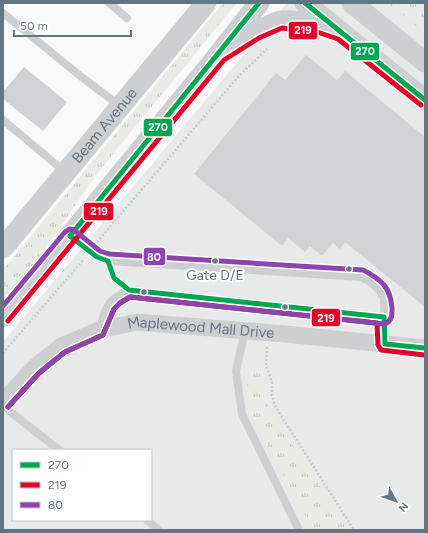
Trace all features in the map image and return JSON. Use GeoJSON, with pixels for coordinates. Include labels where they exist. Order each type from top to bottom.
{"type":"FeatureCollection","features":[{"type":"Feature","properties":{"kind":"street","name":"Beam Avenue"},"geometry":{"type":"LineString","coordinates":[[3,248],[206,3]]}},
{"type":"Feature","properties":{"kind":"street"},"geometry":{"type":"LineString","coordinates":[[3,317],[219,54],[259,3]]}},
{"type":"Feature","properties":{"kind":"street"},"geometry":{"type":"LineString","coordinates":[[305,3],[425,100]]}},
{"type":"Feature","properties":{"kind":"street"},"geometry":{"type":"LineString","coordinates":[[352,3],[425,62]]}},
{"type":"Feature","properties":{"kind":"street"},"geometry":{"type":"LineString","coordinates":[[372,3],[403,32],[425,57]]}},
{"type":"Feature","properties":{"kind":"street"},"geometry":{"type":"LineString","coordinates":[[219,54],[256,32],[281,21],[319,25],[341,33]]}},
{"type":"Feature","properties":{"kind":"street","name":"Maplewood Mall Drive"},"geometry":{"type":"LineString","coordinates":[[3,402],[34,368],[61,346],[99,330],[137,322],[425,348]]}},
{"type":"Feature","properties":{"kind":"lane"},"geometry":{"type":"LineString","coordinates":[[109,3],[127,18]]}},
{"type":"Feature","properties":{"kind":"lane"},"geometry":{"type":"LineString","coordinates":[[3,13],[79,75],[120,106]]}},
{"type":"Feature","properties":{"kind":"lane"},"geometry":{"type":"LineString","coordinates":[[3,120],[65,173]]}},
{"type":"Feature","properties":{"kind":"lane"},"geometry":{"type":"LineString","coordinates":[[70,236],[97,257],[108,261],[361,277],[369,281],[384,297],[385,344]]}},
{"type":"Feature","properties":{"kind":"lane"},"geometry":{"type":"LineString","coordinates":[[108,261],[114,278],[129,290]]}},
{"type":"Feature","properties":{"kind":"lane"},"geometry":{"type":"LineString","coordinates":[[99,330],[107,305],[119,294],[129,290],[384,317]]}},
{"type":"Feature","properties":{"kind":"lane"},"geometry":{"type":"LineString","coordinates":[[245,331],[236,371],[242,414],[299,530]]}},
{"type":"Feature","properties":{"kind":"lane"},"geometry":{"type":"LineString","coordinates":[[3,406],[58,449]]}},
{"type":"Feature","properties":{"kind":"lane"},"geometry":{"type":"LineString","coordinates":[[148,521],[156,529]]}},
{"type":"Feature","properties":{"kind":"path"},"geometry":{"type":"LineString","coordinates":[[3,352],[238,77],[270,45]]}},
{"type":"Feature","properties":{"kind":"path"},"geometry":{"type":"LineString","coordinates":[[267,333],[266,366],[272,382],[272,395],[275,406],[354,530]]}},
{"type":"Feature","properties":{"kind":"shaded area"},"geometry":{"type":"Polygon","coordinates":[[[287,3],[425,3],[425,530],[3,530],[3,342],[287,3]]]}},
{"type":"Feature","properties":{"kind":"green space"},"geometry":{"type":"Polygon","coordinates":[[[223,3],[237,3],[99,171],[32,267],[3,302],[3,270],[223,3]]]}},
{"type":"Feature","properties":{"kind":"green space"},"geometry":{"type":"Polygon","coordinates":[[[388,3],[425,3],[425,33],[388,3]]]}},
{"type":"Feature","properties":{"kind":"green space"},"geometry":{"type":"Polygon","coordinates":[[[255,363],[262,371],[268,407],[348,530],[313,530],[251,415],[247,383],[255,363]]]}},
{"type":"Feature","properties":{"kind":"building"},"geometry":{"type":"Polygon","coordinates":[[[306,55],[337,80],[345,71],[425,137],[425,307],[345,242],[340,249],[333,243],[322,256],[310,246],[305,252],[288,238],[282,246],[194,174],[276,73],[285,80],[306,55]]]}},
{"type":"Feature","properties":{"kind":"building"},"geometry":{"type":"Polygon","coordinates":[[[24,67],[67,102],[43,131],[3,99],[3,92],[24,67]]]}},
{"type":"Feature","properties":{"kind":"transit line","name":"270"},"geometry":{"type":"LineString","coordinates":[[259,3],[70,236],[97,257],[108,261],[114,278],[129,290],[384,317]]}},
{"type":"Feature","properties":{"kind":"transit line","name":"270"},"geometry":{"type":"LineString","coordinates":[[305,3],[425,100]]}},
{"type":"Feature","properties":{"kind":"transit line","name":"219"},"geometry":{"type":"LineString","coordinates":[[8,321],[224,60],[259,38],[282,28],[317,32],[338,39],[421,105]]}},
{"type":"Feature","properties":{"kind":"transit line","name":"80"},"geometry":{"type":"LineString","coordinates":[[3,306],[65,232],[70,229],[74,230],[100,251],[109,254],[363,270],[374,276],[384,285],[389,294],[392,306],[391,318],[384,324],[130,297],[114,309],[103,335],[65,352],[39,373],[8,407]]}},
{"type":"Feature","properties":{"kind":"transit line","name":"219"},"geometry":{"type":"LineString","coordinates":[[8,407],[39,373],[65,352],[103,335],[114,309],[130,297],[377,323],[378,345],[381,350],[424,355]]}},
{"type":"Feature","properties":{"kind":"transit line","name":"270"},"geometry":{"type":"LineString","coordinates":[[384,317],[385,344],[425,348]]}},
{"type":"Feature","properties":{"kind":"place","name":"Gate D/E"},"geometry":{"type":"Point","coordinates":[215,261]}}]}
